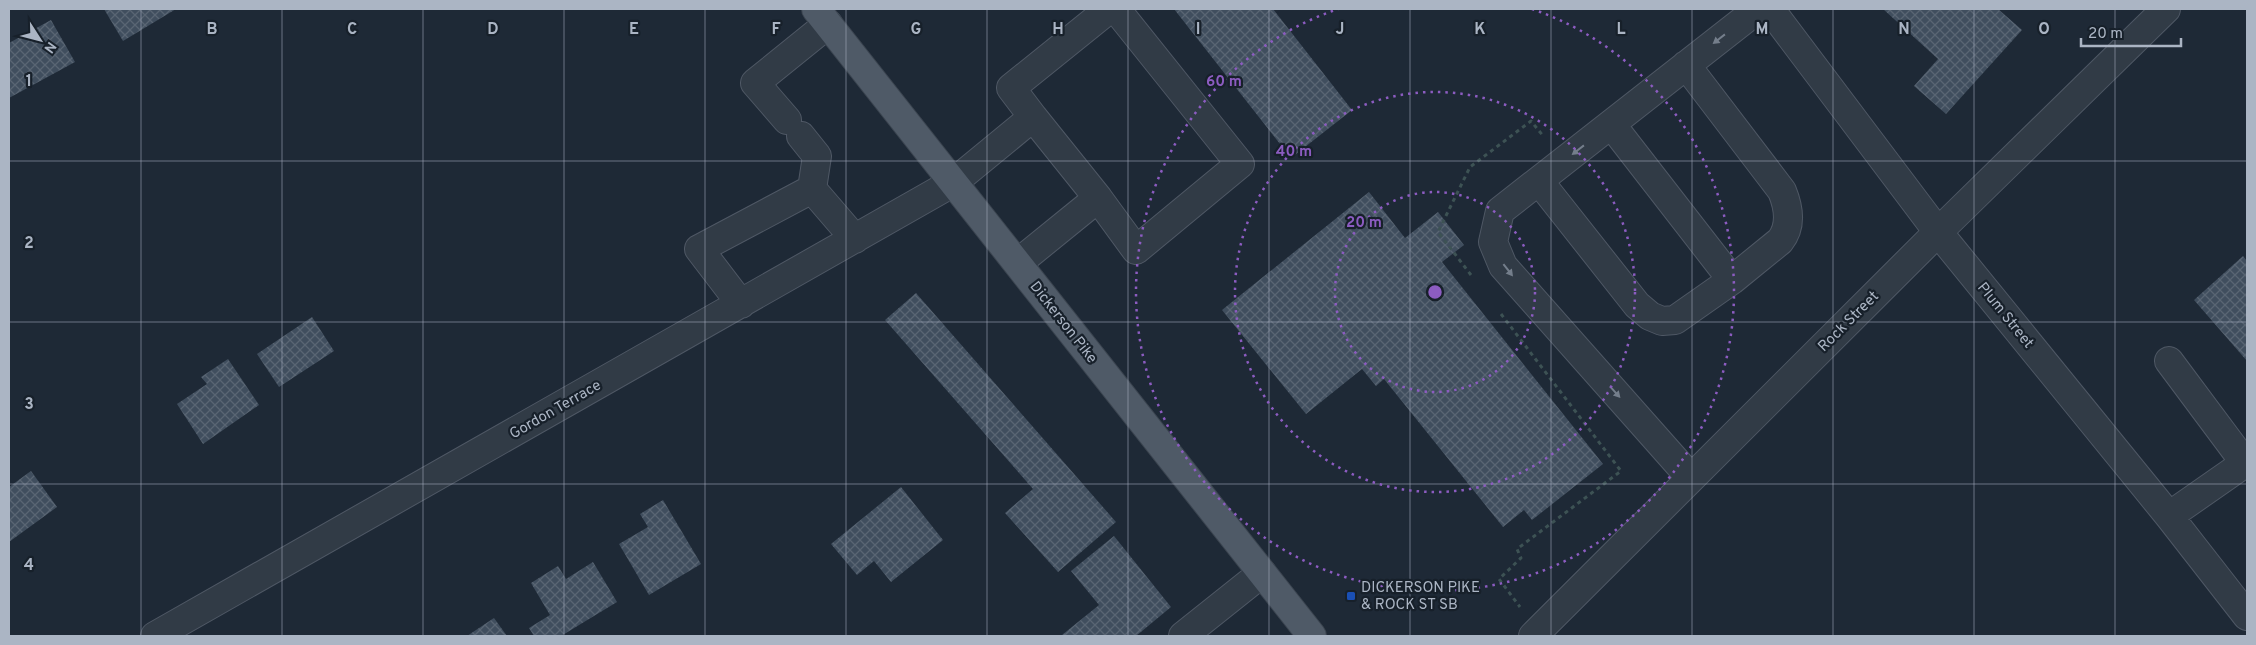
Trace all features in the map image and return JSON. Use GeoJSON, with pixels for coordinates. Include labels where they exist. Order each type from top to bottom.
{"type":"FeatureCollection","features":[{"type":"Feature","properties":{"kind":"main road","name":"Dickerson Pike"},"geometry":{"type":"LineString","coordinates":[[825,15],[954,182],[1312,636]]}},
{"type":"Feature","properties":{"kind":"street"},"geometry":{"type":"LineString","coordinates":[[1109,9],[1012,88],[1136,250],[1240,164],[1116,9]]}},
{"type":"Feature","properties":{"kind":"street"},"geometry":{"type":"LineString","coordinates":[[1691,478],[1503,266],[1493,242],[1500,211],[1758,9]]}},
{"type":"Feature","properties":{"kind":"street","name":"Plum Street"},"geometry":{"type":"LineString","coordinates":[[1770,9],[1938,232],[2169,516],[2247,616]]}},
{"type":"Feature","properties":{"kind":"street","name":"Rock Street"},"geometry":{"type":"LineString","coordinates":[[1533,636],[1938,232],[2166,9]]}},
{"type":"Feature","properties":{"kind":"street"},"geometry":{"type":"LineString","coordinates":[[825,15],[755,83],[817,156],[812,189],[854,239]]}},
{"type":"Feature","properties":{"kind":"street"},"geometry":{"type":"LineString","coordinates":[[1539,180],[1637,305],[1650,316],[1662,321],[1675,320],[1732,280],[1786,234],[1789,207],[1782,191],[1686,65]]}},
{"type":"Feature","properties":{"kind":"street","name":"Gordon Terrace"},"geometry":{"type":"LineString","coordinates":[[155,636],[954,182],[1033,117]]}},
{"type":"Feature","properties":{"kind":"street"},"geometry":{"type":"LineString","coordinates":[[1610,124],[1732,280]]}},
{"type":"Feature","properties":{"kind":"street"},"geometry":{"type":"LineString","coordinates":[[741,304],[698,249],[812,189]]}},
{"type":"Feature","properties":{"kind":"street"},"geometry":{"type":"LineString","coordinates":[[1018,263],[1098,198]]}},
{"type":"Feature","properties":{"kind":"street"},"geometry":{"type":"LineString","coordinates":[[2169,361],[2246,464],[2169,516]]}},
{"type":"Feature","properties":{"kind":"street"},"geometry":{"type":"LineString","coordinates":[[1183,636],[1262,573]]}},
{"type":"Feature","properties":{"kind":"building"},"geometry":{"type":"Polygon","coordinates":[[[104,9],[176,9],[123,41],[104,9]]]}},
{"type":"Feature","properties":{"kind":"building"},"geometry":{"type":"Polygon","coordinates":[[[1174,9],[1273,9],[1352,110],[1291,158],[1174,9]]]}},
{"type":"Feature","properties":{"kind":"building"},"geometry":{"type":"Polygon","coordinates":[[[1883,9],[1998,9],[2022,30],[1946,114],[1914,86],[1938,59],[1883,9]]]}},
{"type":"Feature","properties":{"kind":"building"},"geometry":{"type":"Polygon","coordinates":[[[51,20],[75,62],[9,98],[9,43],[51,20]]]}},
{"type":"Feature","properties":{"kind":"building"},"geometry":{"type":"Polygon","coordinates":[[[1369,192],[1405,238],[1438,212],[1464,245],[1442,262],[1603,464],[1532,520],[1524,510],[1503,527],[1384,379],[1376,386],[1362,369],[1306,414],[1222,310],[1369,192]]]}},
{"type":"Feature","properties":{"kind":"building"},"geometry":{"type":"Polygon","coordinates":[[[2243,256],[2247,261],[2247,361],[2194,300],[2243,256]]]}},
{"type":"Feature","properties":{"kind":"building"},"geometry":{"type":"Polygon","coordinates":[[[916,293],[1116,522],[1058,572],[1005,513],[1033,489],[885,320],[916,293]]]}},
{"type":"Feature","properties":{"kind":"building"},"geometry":{"type":"Polygon","coordinates":[[[312,317],[334,351],[279,387],[257,354],[312,317]]]}},
{"type":"Feature","properties":{"kind":"building"},"geometry":{"type":"Polygon","coordinates":[[[228,359],[259,405],[203,444],[177,404],[207,384],[201,377],[228,359]]]}},
{"type":"Feature","properties":{"kind":"building"},"geometry":{"type":"Polygon","coordinates":[[[31,471],[57,507],[9,542],[9,487],[31,471]]]}},
{"type":"Feature","properties":{"kind":"building"},"geometry":{"type":"Polygon","coordinates":[[[901,487],[943,540],[891,582],[874,561],[857,575],[831,544],[901,487]]]}},
{"type":"Feature","properties":{"kind":"building"},"geometry":{"type":"Polygon","coordinates":[[[663,500],[701,564],[649,595],[619,544],[648,527],[640,514],[663,500]]]}},
{"type":"Feature","properties":{"kind":"building"},"geometry":{"type":"Polygon","coordinates":[[[1114,536],[1171,607],[1136,636],[1063,636],[1099,605],[1071,571],[1114,536]]]}},
{"type":"Feature","properties":{"kind":"building"},"geometry":{"type":"Polygon","coordinates":[[[593,562],[617,602],[561,636],[534,636],[529,628],[550,615],[531,583],[558,566],[566,579],[593,562]]]}},
{"type":"Feature","properties":{"kind":"building"},"geometry":{"type":"Polygon","coordinates":[[[494,618],[507,636],[467,636],[494,618]]]}},
{"type":"Feature","properties":{"kind":"place","name":"DICKERSON PIKE & ROCK ST SB"},"geometry":{"type":"Point","coordinates":[1351,596]}}]}
